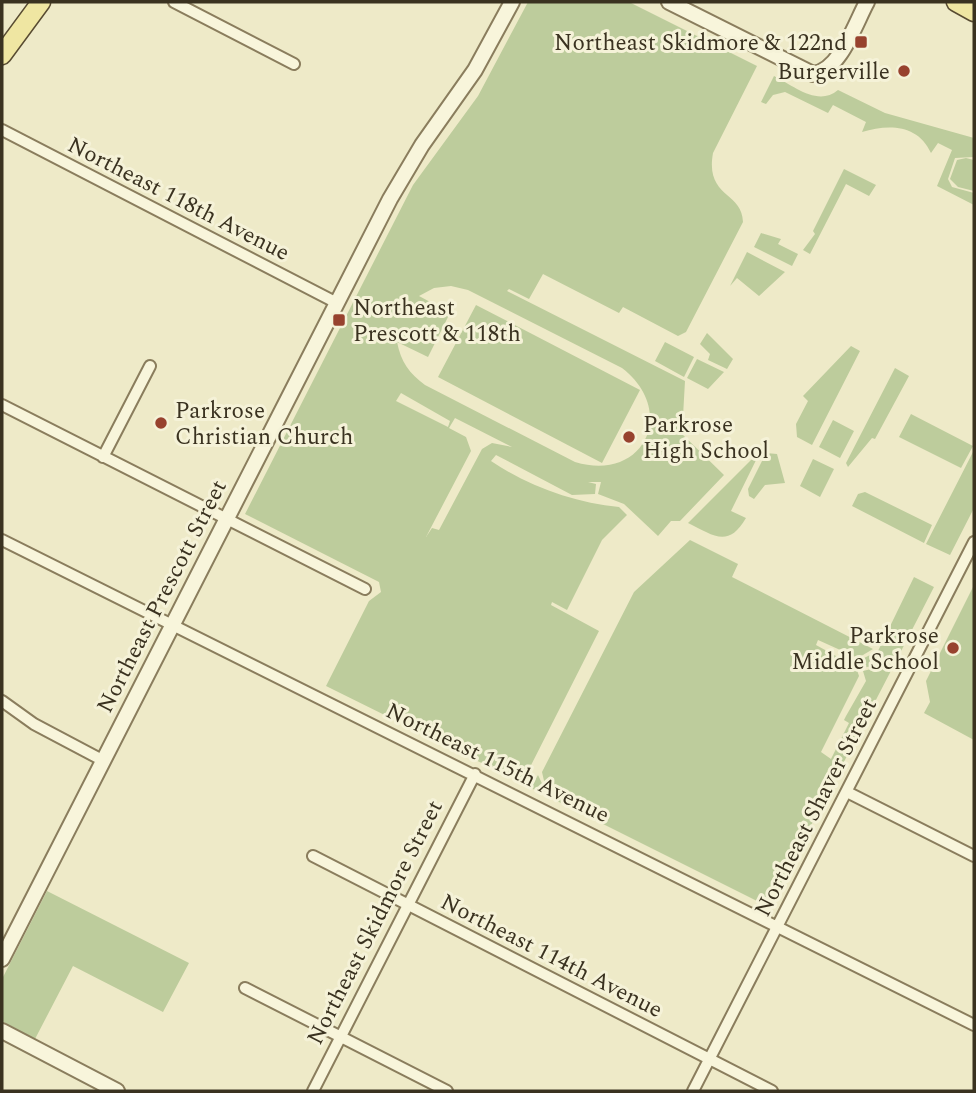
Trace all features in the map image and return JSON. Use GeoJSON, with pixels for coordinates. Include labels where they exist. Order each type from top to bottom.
{"type":"FeatureCollection","features":[{"type":"Feature","properties":{"kind":"main road"},"geometry":{"type":"LineString","coordinates":[[2,55],[41,2]]}},
{"type":"Feature","properties":{"kind":"main road"},"geometry":{"type":"LineString","coordinates":[[956,2],[974,12]]}},
{"type":"Feature","properties":{"kind":"street"},"geometry":{"type":"LineString","coordinates":[[174,2],[294,64]]}},
{"type":"Feature","properties":{"kind":"street","name":"Northeast Prescott Street"},"geometry":{"type":"LineString","coordinates":[[2,959],[411,162],[475,70],[512,2]]}},
{"type":"Feature","properties":{"kind":"street"},"geometry":{"type":"LineString","coordinates":[[669,2],[806,72],[821,73],[836,58],[867,2]]}},
{"type":"Feature","properties":{"kind":"street","name":"Northeast 118th Avenue"},"geometry":{"type":"LineString","coordinates":[[2,130],[337,303]]}},
{"type":"Feature","properties":{"kind":"street"},"geometry":{"type":"LineString","coordinates":[[103,457],[150,366]]}},
{"type":"Feature","properties":{"kind":"street"},"geometry":{"type":"LineString","coordinates":[[2,405],[365,589]]}},
{"type":"Feature","properties":{"kind":"street","name":"Northeast 115th Avenue"},"geometry":{"type":"LineString","coordinates":[[2,540],[779,925],[974,1025]]}},
{"type":"Feature","properties":{"kind":"street","name":"Northeast Shaver Street"},"geometry":{"type":"LineString","coordinates":[[693,1091],[974,542]]}},
{"type":"Feature","properties":{"kind":"street"},"geometry":{"type":"LineString","coordinates":[[2,701],[34,724],[102,760]]}},
{"type":"Feature","properties":{"kind":"street","name":"Northeast Skidmore Street"},"geometry":{"type":"LineString","coordinates":[[313,1091],[475,774]]}},
{"type":"Feature","properties":{"kind":"street"},"geometry":{"type":"LineString","coordinates":[[847,792],[974,856]]}},
{"type":"Feature","properties":{"kind":"street","name":"Northeast 114th Avenue"},"geometry":{"type":"LineString","coordinates":[[313,856],[772,1091]]}},
{"type":"Feature","properties":{"kind":"street"},"geometry":{"type":"LineString","coordinates":[[245,988],[447,1091]]}},
{"type":"Feature","properties":{"kind":"street"},"geometry":{"type":"LineString","coordinates":[[2,1031],[117,1091]]}},
{"type":"Feature","properties":{"kind":"green space"},"geometry":{"type":"Polygon","coordinates":[[[528,2],[629,2],[757,66],[713,153],[714,178],[737,204],[743,222],[686,332],[678,336],[623,307],[619,313],[543,274],[529,299],[509,289],[507,291],[685,381],[682,434],[724,475],[680,521],[671,521],[658,536],[624,504],[598,494],[601,482],[588,482],[596,484],[595,494],[572,495],[496,455],[491,461],[536,485],[586,502],[619,507],[627,515],[602,540],[567,610],[552,602],[551,605],[599,631],[522,783],[326,686],[369,601],[381,592],[379,582],[245,514],[413,185],[478,96],[528,2]],[[451,286],[434,288],[419,296],[447,311],[453,302],[455,303],[428,357],[397,342],[403,361],[419,381],[575,462],[599,466],[619,462],[635,453],[645,439],[650,422],[648,404],[639,385],[622,368],[468,290],[451,286]],[[401,393],[396,401],[448,427],[450,421],[401,393]],[[455,418],[449,428],[466,437],[471,451],[426,537],[432,528],[439,530],[482,449],[492,443],[512,447],[455,418]]]}},
{"type":"Feature","properties":{"kind":"green space"},"geometry":{"type":"Polygon","coordinates":[[[774,76],[814,96],[830,95],[838,90],[885,113],[974,138],[974,157],[955,158],[948,179],[952,187],[974,193],[974,205],[937,186],[952,150],[938,143],[931,153],[918,136],[892,127],[862,132],[866,122],[833,105],[828,113],[785,92],[773,95],[766,104],[761,102],[774,76]]]}},
{"type":"Feature","properties":{"kind":"green space"},"geometry":{"type":"Polygon","coordinates":[[[957,160],[974,160],[974,191],[958,187],[950,179],[957,160]]]}},
{"type":"Feature","properties":{"kind":"green space"},"geometry":{"type":"Polygon","coordinates":[[[844,169],[876,185],[869,196],[846,184],[810,254],[803,250],[815,234],[813,231],[844,169]]]}},
{"type":"Feature","properties":{"kind":"green space"},"geometry":{"type":"Polygon","coordinates":[[[761,233],[781,239],[778,244],[798,254],[792,266],[754,247],[761,233]]]}},
{"type":"Feature","properties":{"kind":"green space"},"geometry":{"type":"Polygon","coordinates":[[[747,252],[785,272],[759,296],[737,278],[730,286],[747,252]]]}},
{"type":"Feature","properties":{"kind":"green space"},"geometry":{"type":"Polygon","coordinates":[[[476,305],[640,390],[602,463],[438,377],[476,305]]]}},
{"type":"Feature","properties":{"kind":"green space"},"geometry":{"type":"Polygon","coordinates":[[[707,333],[733,359],[727,369],[708,360],[710,354],[700,344],[707,333]]]}},
{"type":"Feature","properties":{"kind":"green space"},"geometry":{"type":"Polygon","coordinates":[[[665,342],[694,357],[684,377],[655,361],[665,342]]]}},
{"type":"Feature","properties":{"kind":"green space"},"geometry":{"type":"Polygon","coordinates":[[[851,346],[860,351],[812,445],[797,437],[796,424],[808,401],[803,396],[851,346]]]}},
{"type":"Feature","properties":{"kind":"green space"},"geometry":{"type":"Polygon","coordinates":[[[697,359],[724,372],[708,389],[687,378],[697,359]]]}},
{"type":"Feature","properties":{"kind":"green space"},"geometry":{"type":"Polygon","coordinates":[[[895,368],[909,376],[875,439],[872,438],[848,467],[846,463],[895,368]]]}},
{"type":"Feature","properties":{"kind":"green space"},"geometry":{"type":"Polygon","coordinates":[[[911,414],[973,446],[961,468],[899,437],[911,414]]]}},
{"type":"Feature","properties":{"kind":"green space"},"geometry":{"type":"Polygon","coordinates":[[[833,420],[854,431],[840,458],[819,447],[833,420]]]}},
{"type":"Feature","properties":{"kind":"green space"},"geometry":{"type":"Polygon","coordinates":[[[761,450],[731,511],[746,518],[733,534],[720,537],[688,523],[761,450]]]}},
{"type":"Feature","properties":{"kind":"green space"},"geometry":{"type":"Polygon","coordinates":[[[974,450],[974,508],[950,555],[926,544],[974,450]]]}},
{"type":"Feature","properties":{"kind":"green space"},"geometry":{"type":"Polygon","coordinates":[[[766,453],[777,454],[785,483],[765,485],[754,499],[749,496],[748,489],[766,453]]]}},
{"type":"Feature","properties":{"kind":"green space"},"geometry":{"type":"Polygon","coordinates":[[[813,459],[834,469],[820,497],[800,486],[813,459]]]}},
{"type":"Feature","properties":{"kind":"green space"},"geometry":{"type":"Polygon","coordinates":[[[865,492],[932,525],[924,543],[852,506],[858,494],[865,492]]]}},
{"type":"Feature","properties":{"kind":"green space"},"geometry":{"type":"Polygon","coordinates":[[[690,540],[738,564],[732,577],[873,649],[858,658],[818,640],[816,645],[856,667],[859,676],[821,752],[831,759],[849,723],[844,720],[866,681],[863,671],[895,663],[771,903],[765,905],[531,788],[538,775],[547,794],[542,772],[634,592],[690,540]]]}},
{"type":"Feature","properties":{"kind":"green space"},"geometry":{"type":"Polygon","coordinates":[[[914,577],[934,587],[896,661],[862,668],[860,660],[878,651],[914,577]]]}},
{"type":"Feature","properties":{"kind":"green space"},"geometry":{"type":"Polygon","coordinates":[[[974,585],[974,740],[924,713],[930,702],[926,681],[974,585]]]}},
{"type":"Feature","properties":{"kind":"green space"},"geometry":{"type":"Polygon","coordinates":[[[47,891],[189,963],[163,1012],[73,966],[35,1039],[2,1021],[2,979],[47,891]]]}},
{"type":"Feature","properties":{"kind":"place","name":"Northeast Skidmore & 122nd"},"geometry":{"type":"Point","coordinates":[861,42]}},
{"type":"Feature","properties":{"kind":"place","name":"Burgerville"},"geometry":{"type":"Point","coordinates":[904,71]}},
{"type":"Feature","properties":{"kind":"place","name":"Northeast Prescott & 118th"},"geometry":{"type":"Point","coordinates":[339,320]}},
{"type":"Feature","properties":{"kind":"place","name":"Parkrose Christian Church"},"geometry":{"type":"Point","coordinates":[161,423]}},
{"type":"Feature","properties":{"kind":"place","name":"Parkrose High School"},"geometry":{"type":"Point","coordinates":[629,437]}},
{"type":"Feature","properties":{"kind":"place","name":"Parkrose Middle School"},"geometry":{"type":"Point","coordinates":[953,648]}}]}
